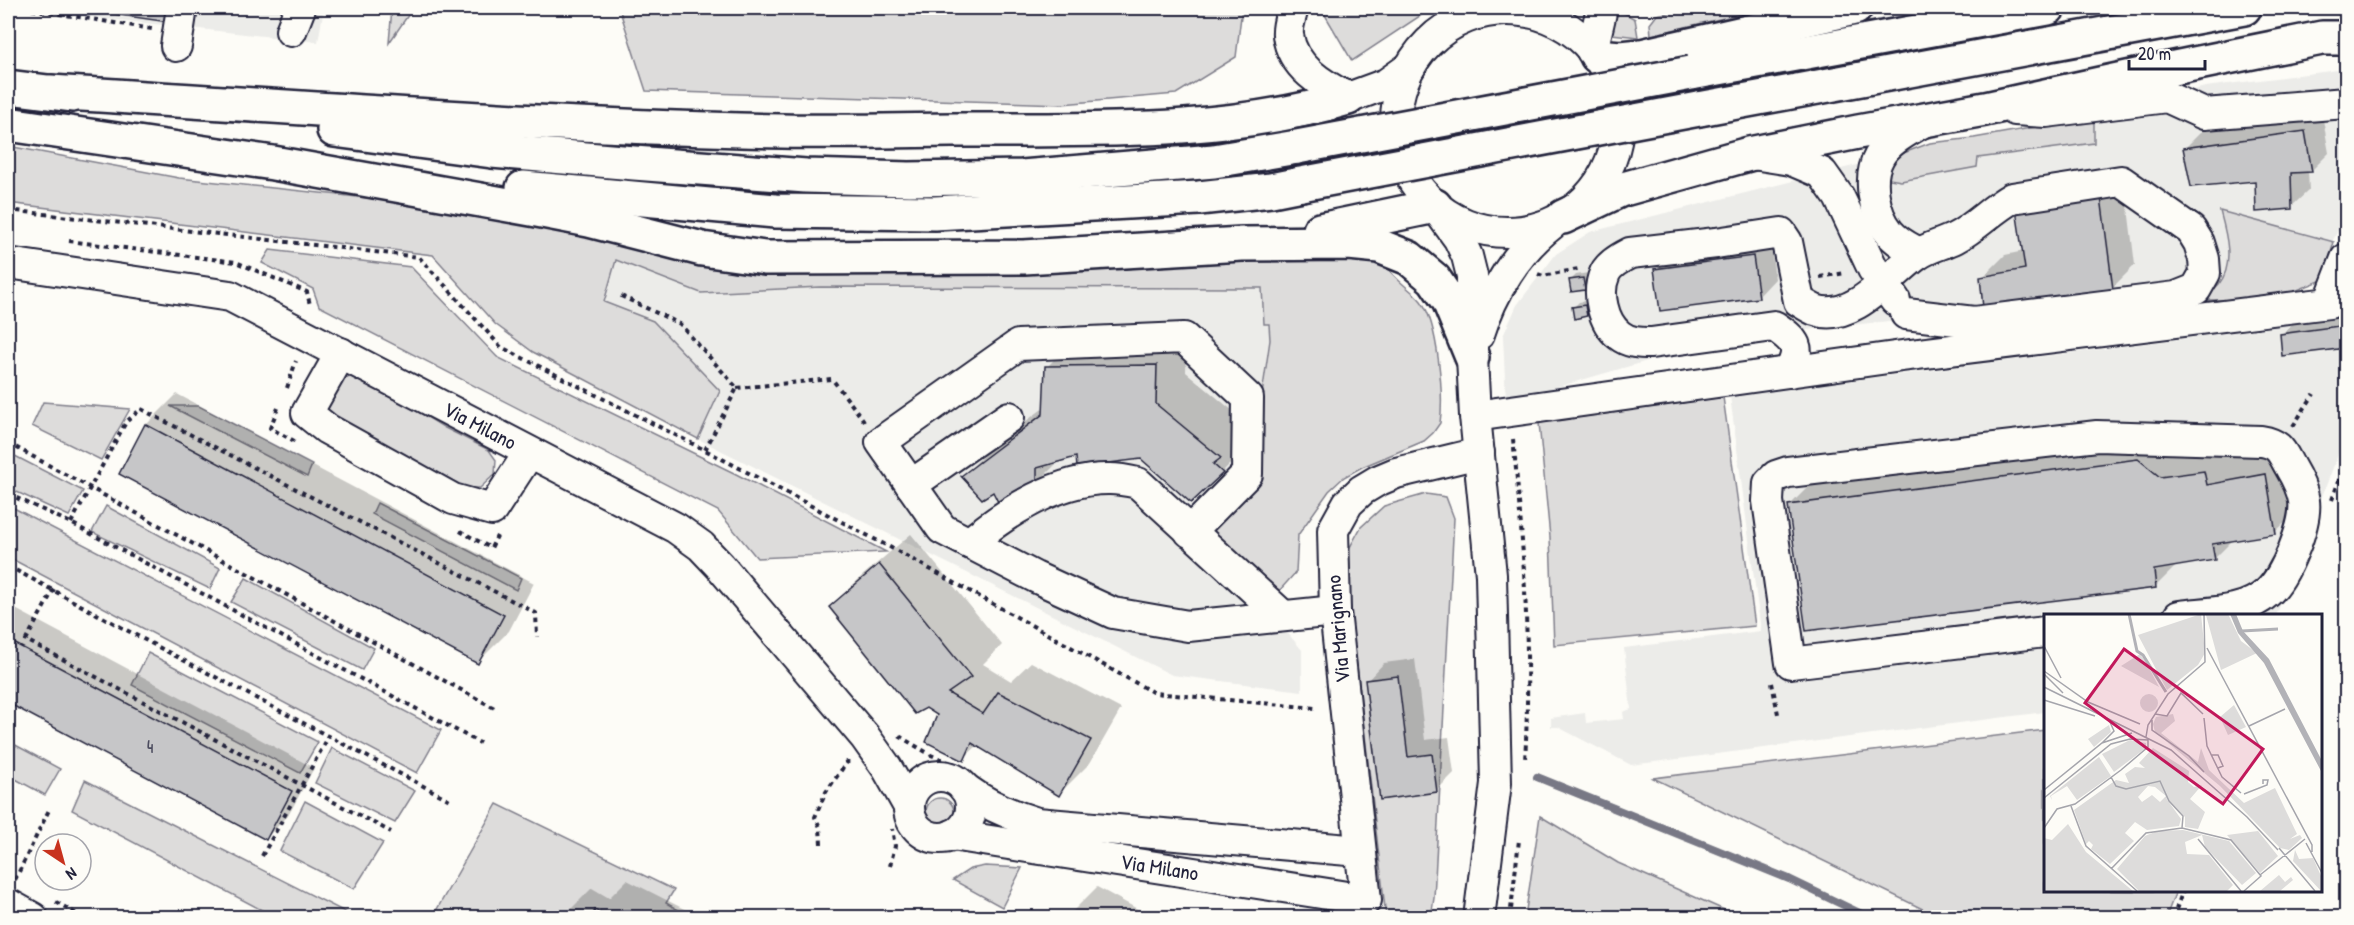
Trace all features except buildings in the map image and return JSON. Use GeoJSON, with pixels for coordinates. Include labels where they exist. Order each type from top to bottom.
{"type":"FeatureCollection","features":[{"type":"Feature","properties":{"kind":"highway"},"geometry":{"type":"LineString","coordinates":[[1595,53],[1621,58],[1655,54],[1856,8]]}},
{"type":"Feature","properties":{"kind":"highway"},"geometry":{"type":"LineString","coordinates":[[1974,21],[2023,8]]}},
{"type":"Feature","properties":{"kind":"highway"},"geometry":{"type":"LineString","coordinates":[[8,87],[492,151],[806,176],[909,179],[1022,177],[1214,161],[2048,8]]}},
{"type":"Feature","properties":{"kind":"highway"},"geometry":{"type":"LineString","coordinates":[[273,163],[775,211],[935,213],[1199,198],[1271,190],[2244,8]]}},
{"type":"Feature","properties":{"kind":"highway"},"geometry":{"type":"LineString","coordinates":[[1563,217],[1620,190],[1749,154],[1985,109],[2299,43],[2346,38]]}},
{"type":"Feature","properties":{"kind":"highway"},"geometry":{"type":"LineString","coordinates":[[51,92],[582,125],[787,131],[1154,127],[1267,116],[1348,98]]}},
{"type":"Feature","properties":{"kind":"highway"},"geometry":{"type":"LineString","coordinates":[[8,124],[273,163],[558,214],[702,249],[765,258],[1024,257],[1242,244],[1348,243],[1379,246],[1409,258],[1434,279],[1449,300],[1472,357]]}},
{"type":"Feature","properties":{"kind":"highway"},"geometry":{"type":"LineString","coordinates":[[1242,244],[1391,217],[1435,206]]}},
{"type":"Feature","properties":{"kind":"street"},"geometry":{"type":"LineString","coordinates":[[1595,53],[1602,8]]}},
{"type":"Feature","properties":{"kind":"street"},"geometry":{"type":"LineString","coordinates":[[1472,357],[1488,307],[1499,287],[1527,247],[1541,232],[1583,201],[1598,184],[1610,163],[1616,140],[1616,101],[1608,77],[1595,53],[1571,30],[1543,16],[1518,11],[1497,9],[1471,16],[1448,27],[1424,47],[1410,67],[1398,96],[1396,117],[1397,139],[1410,177],[1459,239],[1470,265],[1473,288],[1472,357],[1475,417],[1491,576],[1513,701],[1496,783],[1479,918]]}},
{"type":"Feature","properties":{"kind":"street"},"geometry":{"type":"LineString","coordinates":[[1291,17],[1290,43],[1306,69],[1322,83],[1348,98],[1386,84],[1410,67]]}},
{"type":"Feature","properties":{"kind":"street"},"geometry":{"type":"LineString","coordinates":[[1985,109],[2046,112],[2167,97],[2205,114],[2346,103]]}},
{"type":"Feature","properties":{"kind":"street"},"geometry":{"type":"LineString","coordinates":[[1919,253],[1901,244],[1889,232],[1879,215],[1872,182],[1879,157],[1896,139],[1926,120]]}},
{"type":"Feature","properties":{"kind":"street"},"geometry":{"type":"LineString","coordinates":[[1749,154],[1791,160],[1822,173],[1839,197],[1878,277],[1906,314],[1902,356]]}},
{"type":"Feature","properties":{"kind":"street"},"geometry":{"type":"LineString","coordinates":[[1790,336],[1774,326],[1651,343],[1634,342],[1620,336],[1610,324],[1603,309],[1601,294],[1605,272],[1618,259],[1630,253],[1716,243],[1781,232],[1787,242],[1799,301],[1816,311],[1832,313],[1851,307],[1878,277],[1900,268],[1919,253],[1955,238],[2012,198],[2121,181],[2191,230],[2199,243],[2205,273],[2196,289],[2176,297],[1974,322],[1906,314]]}},
{"type":"Feature","properties":{"kind":"street"},"geometry":{"type":"LineString","coordinates":[[1435,206],[1462,223],[1495,232],[1529,230],[1563,217]]}},
{"type":"Feature","properties":{"kind":"street"},"geometry":{"type":"LineString","coordinates":[[1630,253],[1620,277],[1620,296],[1625,315],[1635,325],[1652,330],[1759,314],[1773,316],[1784,326],[1795,346],[1797,358],[1789,372]]}},
{"type":"Feature","properties":{"kind":"street"},"geometry":{"type":"LineString","coordinates":[[1475,417],[1902,356],[2330,303],[2346,259]]}},
{"type":"Feature","properties":{"kind":"street","name":"Via Milano"},"geometry":{"type":"LineString","coordinates":[[8,263],[230,296],[676,528],[701,546],[862,750],[887,768],[909,807],[912,821],[925,834],[941,838],[952,836],[1366,900]]}},
{"type":"Feature","properties":{"kind":"street"},"geometry":{"type":"LineString","coordinates":[[1190,532],[1247,474],[1248,398],[1184,338],[1018,345],[881,442],[942,529],[1035,577],[1113,613],[1188,626],[1335,611]]}},
{"type":"Feature","properties":{"kind":"street"},"geometry":{"type":"LineString","coordinates":[[341,354],[307,413],[327,429],[453,499],[492,510],[530,453]]}},
{"type":"Feature","properties":{"kind":"street"},"geometry":{"type":"LineString","coordinates":[[911,485],[1009,417]]}},
{"type":"Feature","properties":{"kind":"street"},"geometry":{"type":"LineString","coordinates":[[2044,632],[1791,663],[1768,501],[1769,483],[1776,476],[1788,472],[2097,436],[2273,443],[2279,447],[2296,478],[2304,505],[2300,530],[2280,577],[2267,594],[2249,604],[2229,610],[2196,614]]}},
{"type":"Feature","properties":{"kind":"street","name":"Via Marignano"},"geometry":{"type":"LineString","coordinates":[[1366,900],[1335,611],[1333,530],[1348,503],[1362,490],[1396,473],[1479,453]]}},
{"type":"Feature","properties":{"kind":"street"},"geometry":{"type":"LineString","coordinates":[[969,543],[1014,509],[1069,484],[1109,479],[1138,483],[1283,616]]}},
{"type":"Feature","properties":{"kind":"street","name":"Via Milano"},"geometry":{"type":"LineString","coordinates":[[862,750],[931,777],[952,778],[981,800],[1007,814],[1037,823],[1360,851]]}},
{"type":"Feature","properties":{"kind":"street"},"geometry":{"type":"LineString","coordinates":[[909,807],[914,789],[931,777]]}},
{"type":"Feature","properties":{"kind":"street"},"geometry":{"type":"LineString","coordinates":[[952,836],[965,824],[970,813],[970,802],[964,788]]}},
{"type":"Feature","properties":{"kind":"street"},"geometry":{"type":"LineString","coordinates":[[11,892],[33,918]]}},
{"type":"Feature","properties":{"kind":"path"},"geometry":{"type":"LineString","coordinates":[[23,8],[179,29]]}},
{"type":"Feature","properties":{"kind":"path"},"geometry":{"type":"LineString","coordinates":[[8,210],[419,258],[501,347],[705,450],[899,552],[1154,693],[1315,708]]}},
{"type":"Feature","properties":{"kind":"path"},"geometry":{"type":"LineString","coordinates":[[1529,270],[1543,276],[1584,268],[1605,272]]}},
{"type":"Feature","properties":{"kind":"path"},"geometry":{"type":"LineString","coordinates":[[1794,280],[1878,277]]}},
{"type":"Feature","properties":{"kind":"path"},"geometry":{"type":"LineString","coordinates":[[621,296],[680,324],[737,388]]}},
{"type":"Feature","properties":{"kind":"path"},"geometry":{"type":"LineString","coordinates":[[737,388],[832,379],[881,442]]}},
{"type":"Feature","properties":{"kind":"path"},"geometry":{"type":"LineString","coordinates":[[705,450],[737,388]]}},
{"type":"Feature","properties":{"kind":"path"},"geometry":{"type":"LineString","coordinates":[[71,523],[126,422],[141,409],[536,613],[537,637]]}},
{"type":"Feature","properties":{"kind":"path"},"geometry":{"type":"LineString","coordinates":[[1511,411],[1525,563],[1528,624],[1513,701]]}},
{"type":"Feature","properties":{"kind":"path"},"geometry":{"type":"LineString","coordinates":[[8,443],[498,710]]}},
{"type":"Feature","properties":{"kind":"path"},"geometry":{"type":"LineString","coordinates":[[8,494],[71,523],[480,743]]}},
{"type":"Feature","properties":{"kind":"path"},"geometry":{"type":"LineString","coordinates":[[8,566],[450,800]]}},
{"type":"Feature","properties":{"kind":"path"},"geometry":{"type":"LineString","coordinates":[[54,590],[26,640],[391,832]]}},
{"type":"Feature","properties":{"kind":"path"},"geometry":{"type":"LineString","coordinates":[[262,856],[329,736]]}},
{"type":"Feature","properties":{"kind":"path"},"geometry":{"type":"LineString","coordinates":[[821,844],[820,827],[815,817],[826,792],[847,762],[862,750]]}},
{"type":"Feature","properties":{"kind":"path"},"geometry":{"type":"LineString","coordinates":[[11,892],[49,810]]}},
{"type":"Feature","properties":{"kind":"path"},"geometry":{"type":"LineString","coordinates":[[2173,918],[2183,892]]}},
{"type":"Feature","properties":{"kind":"shaded area"},"geometry":{"type":"Polygon","coordinates":[[[8,8],[324,8],[318,42],[8,8]]]}},
{"type":"Feature","properties":{"kind":"shaded area"},"geometry":{"type":"Polygon","coordinates":[[[392,8],[413,8],[389,43],[392,8]]]}},
{"type":"Feature","properties":{"kind":"shaded area"},"geometry":{"type":"Polygon","coordinates":[[[619,8],[1242,8],[1236,57],[1176,94],[1062,104],[646,91],[619,8]]]}},
{"type":"Feature","properties":{"kind":"shaded area"},"geometry":{"type":"Polygon","coordinates":[[[1321,8],[1432,8],[1352,61],[1321,8]]]}},
{"type":"Feature","properties":{"kind":"shaded area"},"geometry":{"type":"Polygon","coordinates":[[[1692,8],[1767,8],[1651,35],[1650,24],[1657,15],[1692,8]]]}},
{"type":"Feature","properties":{"kind":"shaded area"},"geometry":{"type":"Polygon","coordinates":[[[1617,9],[1635,19],[1638,37],[1612,34],[1617,9]]]}},
{"type":"Feature","properties":{"kind":"shaded area"},"geometry":{"type":"Polygon","coordinates":[[[2346,69],[2346,215],[2315,275],[1723,339],[1506,402],[1503,336],[1517,305],[1556,254],[1590,232],[1901,154],[1930,143],[1974,138],[2094,117],[2205,87],[2346,69]]]}},
{"type":"Feature","properties":{"kind":"shaded area"},"geometry":{"type":"Polygon","coordinates":[[[2094,117],[2094,143],[1978,158],[1977,167],[1901,181],[1884,178],[1890,163],[1901,154],[1930,143],[1974,138],[2094,117]]]}},
{"type":"Feature","properties":{"kind":"shaded area"},"geometry":{"type":"Polygon","coordinates":[[[8,146],[179,178],[481,210],[735,272],[848,272],[1336,255],[1386,265],[1393,275],[1421,301],[1427,311],[1436,342],[1441,395],[1440,423],[1424,441],[1362,467],[1344,477],[1329,491],[1298,535],[1296,572],[1280,590],[1265,585],[1206,529],[1249,483],[1270,340],[1269,324],[1264,324],[1262,288],[820,287],[701,293],[616,260],[604,302],[653,321],[720,391],[698,439],[533,352],[495,324],[433,255],[8,203],[8,146]]]}},
{"type":"Feature","properties":{"kind":"shaded area"},"geometry":{"type":"Polygon","coordinates":[[[2220,211],[2334,242],[2320,281],[2272,300],[2196,300],[2219,284],[2227,267],[2228,248],[2220,211]]]}},
{"type":"Feature","properties":{"kind":"shaded area"},"geometry":{"type":"Polygon","coordinates":[[[270,250],[411,267],[497,357],[736,474],[886,552],[757,558],[718,511],[319,306],[313,289],[262,263],[270,250]]]}},
{"type":"Feature","properties":{"kind":"shaded area"},"geometry":{"type":"Polygon","coordinates":[[[616,260],[701,293],[820,287],[1262,288],[1264,323],[1269,324],[1270,340],[1249,483],[1265,585],[1280,590],[1285,630],[1302,650],[1302,691],[1172,675],[698,439],[720,391],[603,302],[616,260]]]}},
{"type":"Feature","properties":{"kind":"shaded area"},"geometry":{"type":"Polygon","coordinates":[[[2346,318],[2346,434],[2277,614],[2044,614],[2044,712],[1631,765],[1558,727],[1551,727],[1551,718],[1585,713],[1586,723],[1624,719],[1623,712],[1631,709],[1624,648],[1761,631],[1730,396],[2346,318]]]}},
{"type":"Feature","properties":{"kind":"shaded area"},"geometry":{"type":"Polygon","coordinates":[[[351,377],[372,383],[445,428],[489,450],[496,460],[495,474],[480,488],[460,488],[326,416],[326,396],[341,379],[351,377]]]}},
{"type":"Feature","properties":{"kind":"shaded area"},"geometry":{"type":"Polygon","coordinates":[[[1723,397],[1755,626],[1554,645],[1550,537],[1539,423],[1723,397]]]}},
{"type":"Feature","properties":{"kind":"shaded area"},"geometry":{"type":"Polygon","coordinates":[[[43,402],[130,409],[101,460],[32,426],[43,402]]]}},
{"type":"Feature","properties":{"kind":"shaded area"},"geometry":{"type":"Polygon","coordinates":[[[170,406],[199,406],[312,465],[307,477],[170,406]]]}},
{"type":"Feature","properties":{"kind":"shaded area"},"geometry":{"type":"Polygon","coordinates":[[[15,456],[83,491],[69,516],[8,488],[8,470],[15,456]]]}},
{"type":"Feature","properties":{"kind":"shaded area"},"geometry":{"type":"Polygon","coordinates":[[[1426,494],[1446,497],[1454,518],[1434,898],[1431,917],[1386,917],[1346,571],[1349,549],[1361,527],[1384,506],[1426,494]]]}},
{"type":"Feature","properties":{"kind":"shaded area"},"geometry":{"type":"Polygon","coordinates":[[[377,503],[521,578],[516,590],[372,514],[377,503]]]}},
{"type":"Feature","properties":{"kind":"shaded area"},"geometry":{"type":"Polygon","coordinates":[[[8,505],[441,730],[417,773],[8,557],[8,505]]]}},
{"type":"Feature","properties":{"kind":"shaded area"},"geometry":{"type":"Polygon","coordinates":[[[106,506],[220,568],[210,589],[92,532],[106,506]]]}},
{"type":"Feature","properties":{"kind":"shaded area"},"geometry":{"type":"Polygon","coordinates":[[[246,578],[374,648],[362,670],[231,602],[246,578]]]}},
{"type":"Feature","properties":{"kind":"shaded area"},"geometry":{"type":"Polygon","coordinates":[[[148,653],[318,742],[300,773],[132,685],[148,653]]]}},
{"type":"Feature","properties":{"kind":"shaded area"},"geometry":{"type":"Polygon","coordinates":[[[2044,730],[2044,892],[2176,892],[2166,917],[1939,917],[1653,778],[2044,730]]]}},
{"type":"Feature","properties":{"kind":"shaded area"},"geometry":{"type":"Polygon","coordinates":[[[8,741],[60,769],[45,795],[8,775],[8,741]]]}},
{"type":"Feature","properties":{"kind":"shaded area"},"geometry":{"type":"Polygon","coordinates":[[[332,748],[415,791],[395,823],[315,783],[332,748]]]}},
{"type":"Feature","properties":{"kind":"shaded area"},"geometry":{"type":"Polygon","coordinates":[[[85,780],[347,913],[344,917],[275,917],[72,810],[85,780]]]}},
{"type":"Feature","properties":{"kind":"shaded area"},"geometry":{"type":"Polygon","coordinates":[[[940,798],[950,802],[954,812],[950,822],[940,826],[930,822],[926,812],[930,802],[940,798]]]}},
{"type":"Feature","properties":{"kind":"shaded area"},"geometry":{"type":"Polygon","coordinates":[[[305,801],[383,843],[354,889],[280,851],[305,801]]]}},
{"type":"Feature","properties":{"kind":"shaded area"},"geometry":{"type":"Polygon","coordinates":[[[497,804],[674,890],[666,903],[691,917],[432,918],[497,804]]]}},
{"type":"Feature","properties":{"kind":"shaded area"},"geometry":{"type":"Polygon","coordinates":[[[1540,816],[1618,863],[1740,917],[1525,917],[1540,816]]]}},
{"type":"Feature","properties":{"kind":"shaded area"},"geometry":{"type":"Polygon","coordinates":[[[985,866],[1022,868],[1002,907],[953,880],[970,869],[985,866]]]}},
{"type":"Feature","properties":{"kind":"waterway"},"geometry":{"type":"LineString","coordinates":[[1537,777],[1789,879],[1870,918]]}}]}
